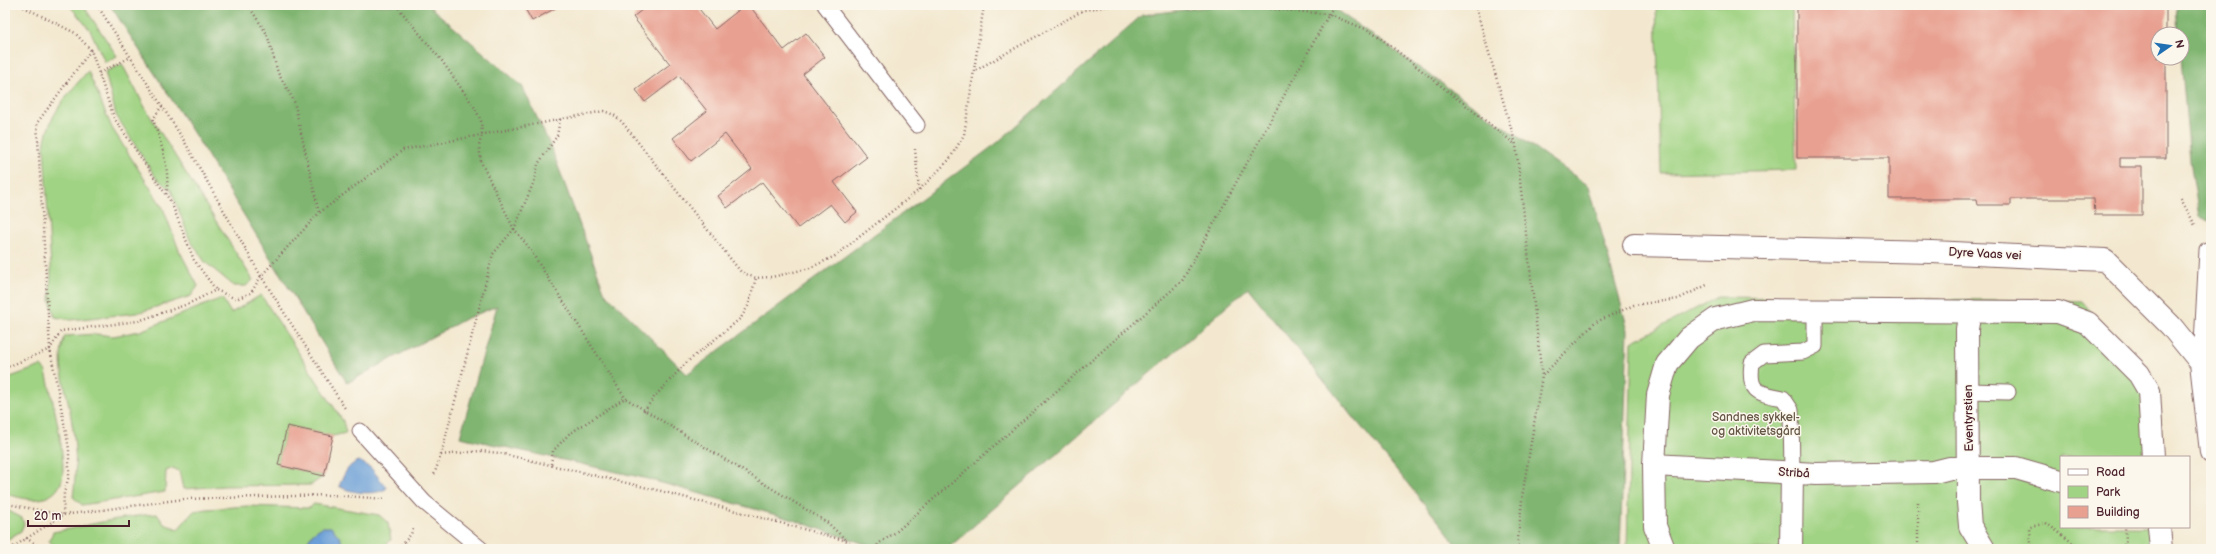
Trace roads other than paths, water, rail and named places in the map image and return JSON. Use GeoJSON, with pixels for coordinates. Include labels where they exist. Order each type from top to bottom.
{"type":"FeatureCollection","features":[{"type":"Feature","properties":{"kind":"street","name":"Dyre Vaas vei"},"geometry":{"type":"LineString","coordinates":[[1634,245],[1932,252],[2105,260],[2171,326],[2201,363]]}},
{"type":"Feature","properties":{"kind":"street"},"geometry":{"type":"LineString","coordinates":[[1664,549],[1654,526],[1654,465],[1658,395],[1667,364],[1689,338],[1716,319],[1753,310],[2058,312],[2088,322],[2139,374],[2149,391],[2153,456]]}},
{"type":"Feature","properties":{"kind":"street","name":"Eventyrstien"},"geometry":{"type":"LineString","coordinates":[[1970,311],[1967,329],[1970,526]]}},
{"type":"Feature","properties":{"kind":"street"},"geometry":{"type":"LineString","coordinates":[[2201,363],[2209,407],[2211,452]]}},
{"type":"Feature","properties":{"kind":"street","name":"Stribå"},"geometry":{"type":"LineString","coordinates":[[1654,465],[1816,474],[1934,472],[1951,481],[1969,476]]}},
{"type":"Feature","properties":{"kind":"street"},"geometry":{"type":"LineString","coordinates":[[1791,549],[1792,472]]}},
{"type":"Feature","properties":{"kind":"street"},"geometry":{"type":"LineString","coordinates":[[1970,526],[1984,549]]}},
{"type":"Feature","properties":{"kind":"street"},"geometry":{"type":"LineString","coordinates":[[1970,526],[1992,549]]}},
{"type":"Feature","properties":{"kind":"street"},"geometry":{"type":"LineString","coordinates":[[2159,528],[2161,549]]}},
{"type":"Feature","properties":{"kind":"lane"},"geometry":{"type":"LineString","coordinates":[[825,5],[917,125]]}},
{"type":"Feature","properties":{"kind":"lane"},"geometry":{"type":"LineString","coordinates":[[2201,363],[2209,250]]}},
{"type":"Feature","properties":{"kind":"lane"},"geometry":{"type":"LineString","coordinates":[[1792,472],[1791,410],[1783,398],[1758,393],[1753,387],[1750,376],[1752,364],[1764,354],[1804,352],[1815,346],[1814,310]]}},
{"type":"Feature","properties":{"kind":"lane"},"geometry":{"type":"LineString","coordinates":[[1968,392],[2008,392]]}},
{"type":"Feature","properties":{"kind":"lane"},"geometry":{"type":"LineString","coordinates":[[360,431],[424,502],[481,549]]}},
{"type":"Feature","properties":{"kind":"water"},"geometry":{"type":"Polygon","coordinates":[[[359,461],[371,468],[387,488],[377,492],[363,493],[339,486],[344,474],[352,465],[359,461]]]}},
{"type":"Feature","properties":{"kind":"water"},"geometry":{"type":"Polygon","coordinates":[[[322,527],[331,527],[339,536],[343,545],[342,549],[299,549],[303,548],[313,533],[322,527]]]}},
{"type":"Feature","properties":{"kind":"park label","name":"Sandnes sykkel- og aktivitetsgård"},"geometry":{"type":"Point","coordinates":[1756,424]}}]}
